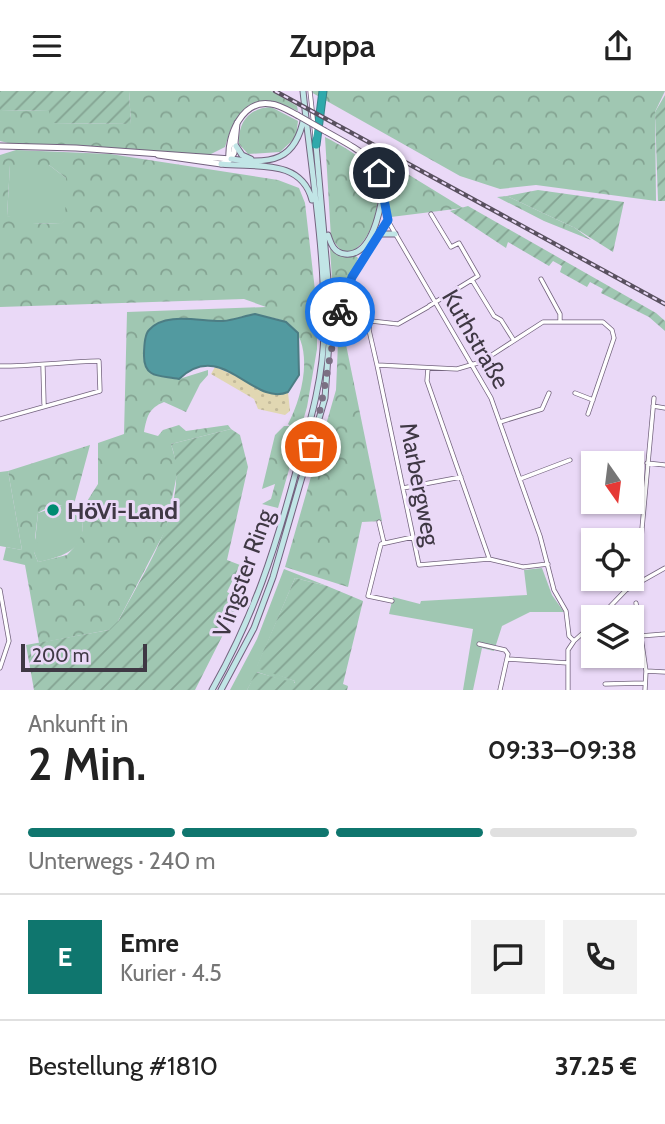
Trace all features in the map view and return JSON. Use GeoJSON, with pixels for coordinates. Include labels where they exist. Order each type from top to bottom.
{"type":"FeatureCollection","features":[{"type":"Feature","properties":{"kind":"highway"},"geometry":{"type":"LineString","coordinates":[[316,145],[323,91]]}},
{"type":"Feature","properties":{"kind":"main road","name":"Vingster Ring"},"geometry":{"type":"LineString","coordinates":[[212,690],[257,600],[316,396],[324,321],[303,91]]}},
{"type":"Feature","properties":{"kind":"main road"},"geometry":{"type":"LineString","coordinates":[[229,159],[268,160],[282,156],[295,146],[302,133],[305,110]]}},
{"type":"Feature","properties":{"kind":"main road","name":"Vingster Ring"},"geometry":{"type":"LineString","coordinates":[[221,690],[254,628],[273,577],[325,398],[331,302],[316,145]]}},
{"type":"Feature","properties":{"kind":"main road"},"geometry":{"type":"LineString","coordinates":[[236,146],[248,158],[268,160]]}},
{"type":"Feature","properties":{"kind":"main road"},"geometry":{"type":"LineString","coordinates":[[229,159],[237,166]]}},
{"type":"Feature","properties":{"kind":"main road"},"geometry":{"type":"LineString","coordinates":[[221,164],[296,173],[306,183],[316,217]]}},
{"type":"Feature","properties":{"kind":"main road"},"geometry":{"type":"LineString","coordinates":[[324,225],[332,246],[341,253],[349,254],[360,249],[375,227],[383,192]]}},
{"type":"Feature","properties":{"kind":"main road"},"geometry":{"type":"LineString","coordinates":[[375,227],[388,220]]}},
{"type":"Feature","properties":{"kind":"main road"},"geometry":{"type":"LineString","coordinates":[[330,349],[352,277],[388,220]]}},
{"type":"Feature","properties":{"kind":"main road"},"geometry":{"type":"LineString","coordinates":[[377,235],[395,235]]}},
{"type":"Feature","properties":{"kind":"street","name":"Vingster Ring"},"geometry":{"type":"LineString","coordinates":[[310,91],[316,145]]}},
{"type":"Feature","properties":{"kind":"street","name":"Kuthstraße"},"geometry":{"type":"LineString","coordinates":[[237,123],[245,112],[261,104],[273,104],[297,115],[371,160],[381,179],[388,220],[395,235],[474,365],[500,422],[555,590],[566,611],[569,636],[573,641],[568,650],[568,690]]}},
{"type":"Feature","properties":{"kind":"street"},"geometry":{"type":"LineString","coordinates":[[211,157],[224,150],[237,123]]}},
{"type":"Feature","properties":{"kind":"street"},"geometry":{"type":"LineString","coordinates":[[155,154],[221,164],[229,159],[236,146],[237,123]]}},
{"type":"Feature","properties":{"kind":"street"},"geometry":{"type":"LineString","coordinates":[[229,159],[233,132]]}},
{"type":"Feature","properties":{"kind":"street"},"geometry":{"type":"LineString","coordinates":[[0,146],[76,148],[229,159]]}},
{"type":"Feature","properties":{"kind":"street"},"geometry":{"type":"LineString","coordinates":[[372,321],[398,324],[478,276],[459,243],[451,247],[430,213]]}},
{"type":"Feature","properties":{"kind":"street"},"geometry":{"type":"LineString","coordinates":[[541,279],[560,314],[560,321]]}},
{"type":"Feature","properties":{"kind":"street"},"geometry":{"type":"LineString","coordinates":[[472,280],[494,316],[501,320],[513,339]]}},
{"type":"Feature","properties":{"kind":"street","name":"Marbergweg"},"geometry":{"type":"LineString","coordinates":[[371,305],[372,321],[369,330],[419,565],[489,559],[523,567],[548,564]]}},
{"type":"Feature","properties":{"kind":"street"},"geometry":{"type":"LineString","coordinates":[[377,365],[449,370],[474,365],[543,322],[600,321],[612,330],[613,343],[588,414]]}},
{"type":"Feature","properties":{"kind":"street"},"geometry":{"type":"LineString","coordinates":[[0,366],[43,367],[47,363],[99,361],[100,384],[100,391],[52,406],[44,404],[0,419]]}},
{"type":"Feature","properties":{"kind":"street"},"geometry":{"type":"LineString","coordinates":[[43,367],[44,404]]}},
{"type":"Feature","properties":{"kind":"street"},"geometry":{"type":"LineString","coordinates":[[428,368],[428,381],[489,559]]}},
{"type":"Feature","properties":{"kind":"street"},"geometry":{"type":"LineString","coordinates":[[500,422],[542,409],[549,393]]}},
{"type":"Feature","properties":{"kind":"street"},"geometry":{"type":"LineString","coordinates":[[575,393],[593,400]]}},
{"type":"Feature","properties":{"kind":"street"},"geometry":{"type":"LineString","coordinates":[[644,486],[654,398]]}},
{"type":"Feature","properties":{"kind":"street"},"geometry":{"type":"LineString","coordinates":[[653,406],[665,408]]}},
{"type":"Feature","properties":{"kind":"street"},"geometry":{"type":"LineString","coordinates":[[520,479],[569,460]]}},
{"type":"Feature","properties":{"kind":"street"},"geometry":{"type":"LineString","coordinates":[[647,463],[665,465]]}},
{"type":"Feature","properties":{"kind":"street"},"geometry":{"type":"LineString","coordinates":[[403,488],[461,477]]}},
{"type":"Feature","properties":{"kind":"street"},"geometry":{"type":"LineString","coordinates":[[379,522],[384,543],[368,596],[392,601]]}},
{"type":"Feature","properties":{"kind":"street"},"geometry":{"type":"LineString","coordinates":[[384,543],[413,537]]}},
{"type":"Feature","properties":{"kind":"street"},"geometry":{"type":"LineString","coordinates":[[644,579],[665,568]]}},
{"type":"Feature","properties":{"kind":"street"},"geometry":{"type":"LineString","coordinates":[[0,590],[9,641],[0,668]]}},
{"type":"Feature","properties":{"kind":"street"},"geometry":{"type":"LineString","coordinates":[[613,605],[628,591]]}},
{"type":"Feature","properties":{"kind":"street"},"geometry":{"type":"LineString","coordinates":[[573,641],[581,634]]}},
{"type":"Feature","properties":{"kind":"street"},"geometry":{"type":"LineString","coordinates":[[644,636],[665,634]]}},
{"type":"Feature","properties":{"kind":"street"},"geometry":{"type":"LineString","coordinates":[[479,644],[505,650],[508,659],[500,690]]}},
{"type":"Feature","properties":{"kind":"street"},"geometry":{"type":"LineString","coordinates":[[508,659],[568,663]]}},
{"type":"Feature","properties":{"kind":"street"},"geometry":{"type":"LineString","coordinates":[[644,659],[645,690]]}},
{"type":"Feature","properties":{"kind":"street"},"geometry":{"type":"LineString","coordinates":[[646,671],[665,672]]}},
{"type":"Feature","properties":{"kind":"street"},"geometry":{"type":"LineString","coordinates":[[605,684],[644,683]]}},
{"type":"Feature","properties":{"kind":"green space"},"geometry":{"type":"Polygon","coordinates":[[[0,91],[129,91],[131,124],[49,123],[49,111],[0,110],[0,91]]]}},
{"type":"Feature","properties":{"kind":"green space"},"geometry":{"type":"Polygon","coordinates":[[[129,91],[271,91],[297,106],[298,111],[273,101],[249,105],[231,128],[225,147],[209,155],[76,145],[12,144],[0,141],[0,110],[49,111],[50,123],[131,124],[129,91]]]}},
{"type":"Feature","properties":{"kind":"green space"},"geometry":{"type":"Polygon","coordinates":[[[309,91],[665,91],[655,112],[656,201],[536,185],[500,189],[460,176],[309,91]]]}},
{"type":"Feature","properties":{"kind":"green space"},"geometry":{"type":"Polygon","coordinates":[[[665,95],[665,201],[658,201],[655,112],[665,95]]]}},
{"type":"Feature","properties":{"kind":"green space"},"geometry":{"type":"Polygon","coordinates":[[[271,107],[298,121],[296,137],[280,152],[248,154],[239,144],[240,129],[251,113],[271,107]]]}},
{"type":"Feature","properties":{"kind":"green space"},"geometry":{"type":"Polygon","coordinates":[[[325,137],[362,160],[375,178],[377,203],[374,220],[366,238],[352,251],[342,252],[331,238],[325,137]]]}},
{"type":"Feature","properties":{"kind":"green space"},"geometry":{"type":"Polygon","coordinates":[[[16,150],[110,154],[278,180],[299,188],[305,203],[317,308],[317,349],[307,407],[278,508],[262,504],[271,499],[275,484],[262,489],[275,435],[284,426],[290,426],[288,424],[302,386],[304,358],[297,333],[288,323],[253,315],[220,321],[175,319],[151,329],[145,339],[144,351],[151,374],[179,379],[208,370],[208,375],[200,384],[186,412],[164,402],[159,404],[150,413],[144,432],[158,436],[163,430],[179,425],[186,431],[228,425],[231,429],[171,444],[178,469],[166,529],[114,629],[39,643],[25,565],[3,560],[6,547],[22,550],[8,471],[90,445],[73,508],[55,506],[38,513],[35,538],[38,544],[34,552],[38,562],[67,555],[81,536],[83,525],[79,514],[98,484],[98,443],[124,434],[127,312],[266,307],[244,299],[0,307],[0,155],[16,150]],[[10,165],[7,216],[31,218],[32,223],[60,224],[65,220],[66,178],[49,165],[10,165]],[[290,426],[288,434],[290,436],[295,431],[290,426]]]}},
{"type":"Feature","properties":{"kind":"green space"},"geometry":{"type":"Polygon","coordinates":[[[370,151],[463,208],[391,217],[384,180],[370,151]]]}},
{"type":"Feature","properties":{"kind":"green space"},"geometry":{"type":"Polygon","coordinates":[[[10,165],[49,165],[66,178],[66,220],[61,224],[31,223],[7,216],[10,165]]]}},
{"type":"Feature","properties":{"kind":"green space"},"geometry":{"type":"Polygon","coordinates":[[[538,190],[624,202],[613,252],[575,228],[507,196],[538,190]]]}},
{"type":"Feature","properties":{"kind":"green space"},"geometry":{"type":"Polygon","coordinates":[[[507,196],[575,228],[591,240],[544,221],[497,197],[507,196]]]}},
{"type":"Feature","properties":{"kind":"green space"},"geometry":{"type":"Polygon","coordinates":[[[468,206],[656,313],[665,321],[665,331],[649,317],[601,293],[603,289],[590,282],[587,287],[560,272],[562,266],[553,261],[549,266],[508,242],[506,248],[450,211],[468,206]]]}},
{"type":"Feature","properties":{"kind":"green space"},"geometry":{"type":"Polygon","coordinates":[[[330,249],[341,256],[355,255],[358,258],[335,322],[330,249]]]}},
{"type":"Feature","properties":{"kind":"green space"},"geometry":{"type":"Polygon","coordinates":[[[342,325],[382,521],[362,522],[348,587],[285,567],[336,390],[338,342],[342,325]]]}},
{"type":"Feature","properties":{"kind":"green space"},"geometry":{"type":"Polygon","coordinates":[[[231,429],[240,435],[248,467],[227,560],[240,565],[227,592],[241,599],[195,690],[34,690],[26,645],[109,630],[119,620],[163,535],[171,512],[176,466],[171,444],[231,429]]]}},
{"type":"Feature","properties":{"kind":"green space"},"geometry":{"type":"Polygon","coordinates":[[[8,471],[22,550],[0,546],[0,472],[8,471]]]}},
{"type":"Feature","properties":{"kind":"green space"},"geometry":{"type":"Polygon","coordinates":[[[65,504],[82,521],[80,539],[70,551],[38,562],[34,552],[38,513],[65,504]]]}},
{"type":"Feature","properties":{"kind":"green space"},"geometry":{"type":"Polygon","coordinates":[[[542,568],[552,595],[564,612],[530,612],[502,626],[494,651],[482,648],[473,690],[463,690],[473,629],[389,614],[393,597],[420,604],[421,601],[527,595],[524,570],[542,568]]]}},
{"type":"Feature","properties":{"kind":"green space"},"geometry":{"type":"Polygon","coordinates":[[[284,569],[327,586],[295,578],[257,667],[295,681],[294,684],[257,672],[247,690],[230,690],[257,639],[284,569]]]}},
{"type":"Feature","properties":{"kind":"green space"},"geometry":{"type":"Polygon","coordinates":[[[295,578],[327,586],[363,601],[343,684],[348,686],[347,690],[247,690],[256,672],[295,683],[256,668],[295,578]]]}},
{"type":"Feature","properties":{"kind":"sand"},"geometry":{"type":"Polygon","coordinates":[[[215,367],[281,395],[288,392],[290,411],[285,415],[258,409],[254,399],[211,374],[215,367]]]}},
{"type":"Feature","properties":{"kind":"shaded area"},"geometry":{"type":"Polygon","coordinates":[[[255,314],[286,322],[298,333],[299,375],[288,392],[275,394],[262,391],[223,369],[209,366],[195,368],[179,379],[156,375],[147,369],[144,356],[145,339],[147,332],[156,324],[174,319],[223,321],[255,314]]]}},
{"type":"Feature","properties":{"kind":"railway"},"geometry":{"type":"LineString","coordinates":[[275,91],[665,304]]}},
{"type":"Feature","properties":{"kind":"way so far"},"geometry":{"type":"LineString","coordinates":[[311,447],[325,398],[330,349],[340,312]]}},
{"type":"Feature","properties":{"kind":"place","name":"HöVi-Land"},"geometry":{"type":"Point","coordinates":[53,510]}},
{"type":"Feature","properties":{"kind":"route"},"geometry":{"type":"LineString","coordinates":[[340,312],[352,277],[388,220],[379,173]]}}]}
